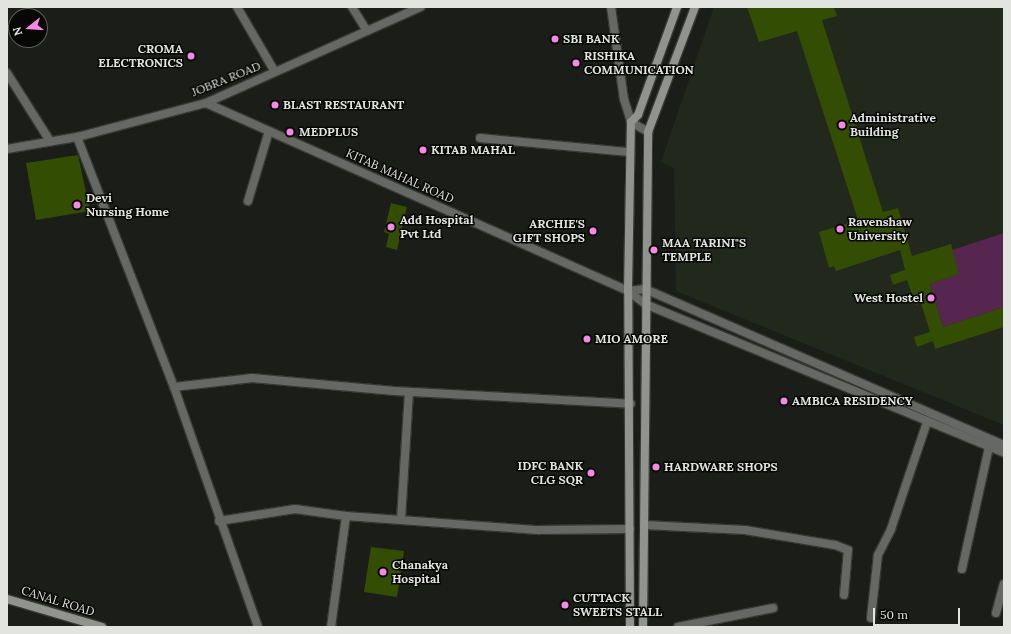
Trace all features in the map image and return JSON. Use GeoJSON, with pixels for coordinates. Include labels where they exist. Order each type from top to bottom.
{"type":"FeatureCollection","features":[{"type":"Feature","properties":{"kind":"main road"},"geometry":{"type":"LineString","coordinates":[[630,627],[631,404],[628,291],[629,152],[631,122],[638,115],[677,7]]}},
{"type":"Feature","properties":{"kind":"main road"},"geometry":{"type":"LineString","coordinates":[[643,627],[645,289],[648,132],[695,7]]}},
{"type":"Feature","properties":{"kind":"main road","name":"CANAL ROAD"},"geometry":{"type":"LineString","coordinates":[[7,599],[102,627]]}},
{"type":"Feature","properties":{"kind":"street"},"geometry":{"type":"LineString","coordinates":[[237,7],[275,72]]}},
{"type":"Feature","properties":{"kind":"street"},"geometry":{"type":"LineString","coordinates":[[352,7],[367,31]]}},
{"type":"Feature","properties":{"kind":"street","name":"JOBRA ROAD"},"geometry":{"type":"LineString","coordinates":[[7,149],[77,137],[206,103],[421,7]]}},
{"type":"Feature","properties":{"kind":"street"},"geometry":{"type":"LineString","coordinates":[[611,7],[624,99],[631,122],[648,132]]}},
{"type":"Feature","properties":{"kind":"street"},"geometry":{"type":"LineString","coordinates":[[7,73],[50,141]]}},
{"type":"Feature","properties":{"kind":"street","name":"KITAB MAHAL ROAD"},"geometry":{"type":"LineString","coordinates":[[206,103],[628,291],[645,304],[1004,453]]}},
{"type":"Feature","properties":{"kind":"street"},"geometry":{"type":"LineString","coordinates":[[248,201],[269,131]]}},
{"type":"Feature","properties":{"kind":"street"},"geometry":{"type":"LineString","coordinates":[[77,137],[174,387],[219,522],[258,627]]}},
{"type":"Feature","properties":{"kind":"street"},"geometry":{"type":"LineString","coordinates":[[480,138],[629,152]]}},
{"type":"Feature","properties":{"kind":"street"},"geometry":{"type":"LineString","coordinates":[[628,291],[645,289],[1004,445]]}},
{"type":"Feature","properties":{"kind":"street"},"geometry":{"type":"LineString","coordinates":[[174,387],[252,378],[409,392],[631,404]]}},
{"type":"Feature","properties":{"kind":"street"},"geometry":{"type":"LineString","coordinates":[[401,519],[409,392]]}},
{"type":"Feature","properties":{"kind":"street"},"geometry":{"type":"LineString","coordinates":[[871,618],[878,555],[891,529],[927,422]]}},
{"type":"Feature","properties":{"kind":"street"},"geometry":{"type":"LineString","coordinates":[[962,569],[989,447]]}},
{"type":"Feature","properties":{"kind":"street"},"geometry":{"type":"LineString","coordinates":[[219,522],[295,509],[346,516],[538,530],[630,529]]}},
{"type":"Feature","properties":{"kind":"street"},"geometry":{"type":"LineString","coordinates":[[332,627],[346,516]]}},
{"type":"Feature","properties":{"kind":"street"},"geometry":{"type":"LineString","coordinates":[[644,525],[745,530],[835,545],[848,550],[844,595]]}},
{"type":"Feature","properties":{"kind":"street"},"geometry":{"type":"LineString","coordinates":[[996,613],[1004,584]]}},
{"type":"Feature","properties":{"kind":"street"},"geometry":{"type":"LineString","coordinates":[[678,627],[773,608]]}},
{"type":"Feature","properties":{"kind":"shaded area","name":"Ravenshaw University"},"geometry":{"type":"Polygon","coordinates":[[[714,7],[1004,7],[1004,425],[676,291],[674,168],[661,162],[714,7]]]}},
{"type":"Feature","properties":{"kind":"shaded area"},"geometry":{"type":"Polygon","coordinates":[[[1004,233],[1004,307],[943,327],[930,284],[959,274],[952,250],[1004,233]]]}},
{"type":"Feature","properties":{"kind":"building","name":"Administrative Building"},"geometry":{"type":"Polygon","coordinates":[[[747,7],[834,7],[837,16],[822,20],[883,212],[898,208],[912,256],[951,244],[959,274],[930,284],[943,327],[1004,307],[1004,327],[935,349],[933,341],[917,347],[914,337],[930,332],[921,303],[916,305],[907,280],[893,285],[890,275],[905,270],[900,250],[836,271],[834,266],[829,268],[819,232],[858,220],[797,31],[759,42],[747,7]]]}},
{"type":"Feature","properties":{"kind":"building"},"geometry":{"type":"Polygon","coordinates":[[[78,155],[90,211],[36,220],[26,163],[78,155]]]}},
{"type":"Feature","properties":{"kind":"building"},"geometry":{"type":"Polygon","coordinates":[[[391,203],[407,207],[397,250],[386,247],[389,234],[384,232],[391,203]]]}},
{"type":"Feature","properties":{"kind":"building"},"geometry":{"type":"Polygon","coordinates":[[[371,547],[404,551],[397,597],[364,592],[371,547]]]}},
{"type":"Feature","properties":{"kind":"place","name":"SBI BANK"},"geometry":{"type":"Point","coordinates":[555,39]}},
{"type":"Feature","properties":{"kind":"place","name":"CROMA ELECTRONICS"},"geometry":{"type":"Point","coordinates":[191,56]}},
{"type":"Feature","properties":{"kind":"place","name":"RISHIKA COMMUNICATION"},"geometry":{"type":"Point","coordinates":[576,63]}},
{"type":"Feature","properties":{"kind":"place","name":"BLAST RESTAURANT"},"geometry":{"type":"Point","coordinates":[275,105]}},
{"type":"Feature","properties":{"kind":"place","name":"Administrative Building"},"geometry":{"type":"Point","coordinates":[842,125]}},
{"type":"Feature","properties":{"kind":"place","name":"MEDPLUS"},"geometry":{"type":"Point","coordinates":[290,132]}},
{"type":"Feature","properties":{"kind":"place","name":"KITAB MAHAL"},"geometry":{"type":"Point","coordinates":[423,150]}},
{"type":"Feature","properties":{"kind":"place","name":"Devi Nursing Home"},"geometry":{"type":"Point","coordinates":[77,205]}},
{"type":"Feature","properties":{"kind":"place","name":"Add Hospital Pvt Ltd"},"geometry":{"type":"Point","coordinates":[391,227]}},
{"type":"Feature","properties":{"kind":"place","name":"Ravenshaw University"},"geometry":{"type":"Point","coordinates":[840,229]}},
{"type":"Feature","properties":{"kind":"place","name":"ARCHIE'S GIFT SHOPS"},"geometry":{"type":"Point","coordinates":[593,231]}},
{"type":"Feature","properties":{"kind":"place","name":"MAA TARINI\"S TEMPLE"},"geometry":{"type":"Point","coordinates":[654,250]}},
{"type":"Feature","properties":{"kind":"place","name":"West Hostel"},"geometry":{"type":"Point","coordinates":[931,298]}},
{"type":"Feature","properties":{"kind":"place","name":"MIO AMORE"},"geometry":{"type":"Point","coordinates":[587,339]}},
{"type":"Feature","properties":{"kind":"place","name":"AMBICA RESIDENCY"},"geometry":{"type":"Point","coordinates":[784,401]}},
{"type":"Feature","properties":{"kind":"place","name":"HARDWARE SHOPS"},"geometry":{"type":"Point","coordinates":[656,467]}},
{"type":"Feature","properties":{"kind":"place","name":"IDFC BANK CLG SQR"},"geometry":{"type":"Point","coordinates":[591,473]}},
{"type":"Feature","properties":{"kind":"place","name":"Chanakya Hospital"},"geometry":{"type":"Point","coordinates":[383,572]}},
{"type":"Feature","properties":{"kind":"place","name":"CUTTACK SWEETS STALL"},"geometry":{"type":"Point","coordinates":[565,605]}}]}
